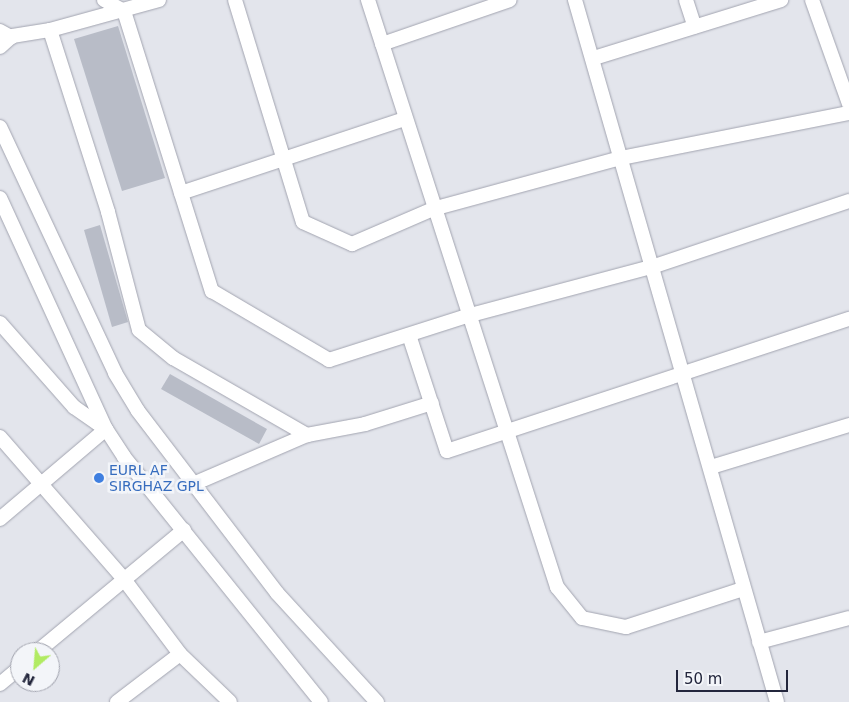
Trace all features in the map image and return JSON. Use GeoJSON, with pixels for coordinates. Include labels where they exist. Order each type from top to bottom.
{"type":"FeatureCollection","features":[{"type":"Feature","properties":{"kind":"street"},"geometry":{"type":"LineString","coordinates":[[104,0],[124,11],[212,291],[329,360],[467,316],[655,266],[849,201]]}},
{"type":"Feature","properties":{"kind":"street"},"geometry":{"type":"LineString","coordinates":[[0,47],[4,35],[50,30],[159,0]]}},
{"type":"Feature","properties":{"kind":"street"},"geometry":{"type":"LineString","coordinates":[[235,0],[303,222],[352,244],[434,209],[621,158],[849,113]]}},
{"type":"Feature","properties":{"kind":"street"},"geometry":{"type":"LineString","coordinates":[[368,0],[467,316],[557,587],[582,618],[626,626],[743,589]]}},
{"type":"Feature","properties":{"kind":"street"},"geometry":{"type":"LineString","coordinates":[[382,44],[510,0]]}},
{"type":"Feature","properties":{"kind":"street"},"geometry":{"type":"LineString","coordinates":[[575,0],[655,266],[712,467],[743,589],[778,702]]}},
{"type":"Feature","properties":{"kind":"street"},"geometry":{"type":"LineString","coordinates":[[686,0],[695,27]]}},
{"type":"Feature","properties":{"kind":"street"},"geometry":{"type":"LineString","coordinates":[[594,58],[781,0]]}},
{"type":"Feature","properties":{"kind":"street"},"geometry":{"type":"LineString","coordinates":[[812,0],[849,104]]}},
{"type":"Feature","properties":{"kind":"street"},"geometry":{"type":"LineString","coordinates":[[50,30],[108,212],[139,330],[173,358],[307,435]]}},
{"type":"Feature","properties":{"kind":"street"},"geometry":{"type":"LineString","coordinates":[[181,193],[284,157],[405,119]]}},
{"type":"Feature","properties":{"kind":"street"},"geometry":{"type":"LineString","coordinates":[[0,127],[115,373],[191,485],[277,593],[376,702]]}},
{"type":"Feature","properties":{"kind":"street"},"geometry":{"type":"LineString","coordinates":[[0,198],[106,429],[321,702]]}},
{"type":"Feature","properties":{"kind":"street"},"geometry":{"type":"LineString","coordinates":[[409,335],[447,451],[684,371],[849,319]]}},
{"type":"Feature","properties":{"kind":"street"},"geometry":{"type":"LineString","coordinates":[[0,323],[74,407],[106,429]]}},
{"type":"Feature","properties":{"kind":"street"},"geometry":{"type":"LineString","coordinates":[[191,485],[307,435],[365,424],[432,403]]}},
{"type":"Feature","properties":{"kind":"street"},"geometry":{"type":"LineString","coordinates":[[712,467],[849,425]]}},
{"type":"Feature","properties":{"kind":"street"},"geometry":{"type":"LineString","coordinates":[[0,519],[106,429]]}},
{"type":"Feature","properties":{"kind":"street"},"geometry":{"type":"LineString","coordinates":[[0,437],[123,578],[180,654],[230,702]]}},
{"type":"Feature","properties":{"kind":"street"},"geometry":{"type":"LineString","coordinates":[[49,642],[123,578],[184,530]]}},
{"type":"Feature","properties":{"kind":"street"},"geometry":{"type":"LineString","coordinates":[[759,642],[849,618]]}},
{"type":"Feature","properties":{"kind":"street"},"geometry":{"type":"LineString","coordinates":[[118,702],[180,654]]}},
{"type":"Feature","properties":{"kind":"street"},"geometry":{"type":"LineString","coordinates":[[0,684],[10,676]]}},
{"type":"Feature","properties":{"kind":"building"},"geometry":{"type":"Polygon","coordinates":[[[118,26],[165,178],[122,191],[74,39],[118,26]]]}},
{"type":"Feature","properties":{"kind":"building"},"geometry":{"type":"Polygon","coordinates":[[[100,225],[128,322],[112,327],[84,230],[100,225]]]}},
{"type":"Feature","properties":{"kind":"building"},"geometry":{"type":"Polygon","coordinates":[[[170,374],[267,429],[259,444],[161,389],[170,374]]]}},
{"type":"Feature","properties":{"kind":"place","name":"EURL AF SIRGHAZ GPL"},"geometry":{"type":"Point","coordinates":[99,478]}}]}
